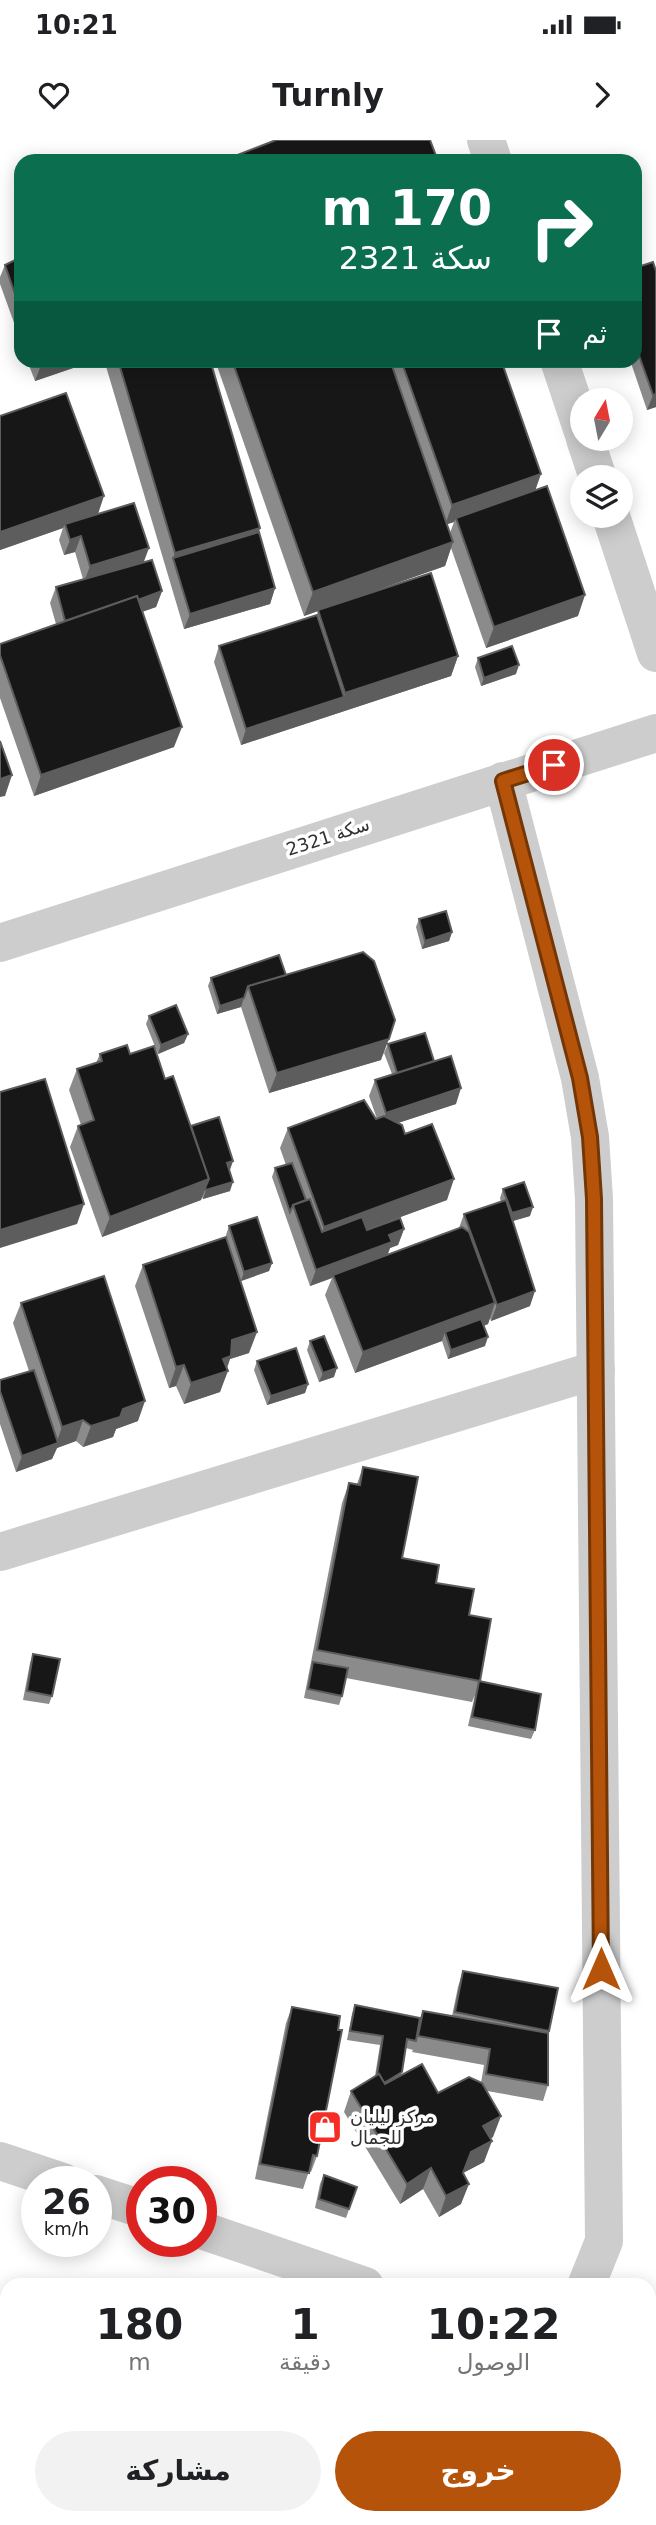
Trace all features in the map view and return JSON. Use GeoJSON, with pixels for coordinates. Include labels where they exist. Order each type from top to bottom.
{"type":"FeatureCollection","features":[{"type":"Feature","properties":{"kind":"street"},"geometry":{"type":"LineString","coordinates":[[562,368],[570,393]]}},
{"type":"Feature","properties":{"kind":"street"},"geometry":{"type":"LineString","coordinates":[[615,528],[656,653]]}},
{"type":"Feature","properties":{"kind":"street","name":"سكة 2321"},"geometry":{"type":"LineString","coordinates":[[0,943],[656,733]]}},
{"type":"Feature","properties":{"kind":"street"},"geometry":{"type":"LineString","coordinates":[[503,781],[580,1078],[590,1137],[594,1199],[604,2241],[589,2278]]}},
{"type":"Feature","properties":{"kind":"street"},"geometry":{"type":"LineString","coordinates":[[0,1552],[596,1370]]}},
{"type":"Feature","properties":{"kind":"street"},"geometry":{"type":"LineString","coordinates":[[0,2161],[21,2168]]}},
{"type":"Feature","properties":{"kind":"street"},"geometry":{"type":"LineString","coordinates":[[217,2235],[342,2278]]}},
{"type":"Feature","properties":{"kind":"building"},"geometry":{"type":"Polygon","coordinates":[[[276,140],[430,140],[435,154],[240,154],[276,140]]]}},
{"type":"Feature","properties":{"kind":"building"},"geometry":{"type":"Polygon","coordinates":[[[14,260],[14,291],[5,265],[14,260]]]}},
{"type":"Feature","properties":{"kind":"building"},"geometry":{"type":"Polygon","coordinates":[[[653,262],[656,271],[656,394],[653,395],[642,364],[642,266],[653,262]]]}},
{"type":"Feature","properties":{"kind":"building"},"geometry":{"type":"Polygon","coordinates":[[[120,368],[212,368],[260,528],[175,553],[120,368]]]}},
{"type":"Feature","properties":{"kind":"building"},"geometry":{"type":"Polygon","coordinates":[[[235,368],[393,368],[453,542],[313,592],[235,368]]]}},
{"type":"Feature","properties":{"kind":"building"},"geometry":{"type":"Polygon","coordinates":[[[404,368],[504,368],[541,474],[452,505],[404,368]]]}},
{"type":"Feature","properties":{"kind":"building"},"geometry":{"type":"Polygon","coordinates":[[[66,393],[104,496],[0,532],[0,416],[66,393]]]}},
{"type":"Feature","properties":{"kind":"building"},"geometry":{"type":"Polygon","coordinates":[[[547,486],[585,595],[494,627],[456,518],[547,486]]]}},
{"type":"Feature","properties":{"kind":"building"},"geometry":{"type":"Polygon","coordinates":[[[134,503],[149,548],[90,566],[81,536],[70,540],[65,524],[134,503]]]}},
{"type":"Feature","properties":{"kind":"building"},"geometry":{"type":"Polygon","coordinates":[[[259,532],[275,588],[190,614],[173,558],[259,532]]]}},
{"type":"Feature","properties":{"kind":"building"},"geometry":{"type":"Polygon","coordinates":[[[152,560],[162,591],[138,600],[137,596],[65,621],[56,587],[152,560]]]}},
{"type":"Feature","properties":{"kind":"building"},"geometry":{"type":"Polygon","coordinates":[[[431,573],[458,656],[345,693],[318,610],[431,573]]]}},
{"type":"Feature","properties":{"kind":"building"},"geometry":{"type":"Polygon","coordinates":[[[137,596],[182,727],[41,775],[0,655],[0,644],[137,596]]]}},
{"type":"Feature","properties":{"kind":"building"},"geometry":{"type":"Polygon","coordinates":[[[317,615],[344,697],[246,729],[219,646],[317,615]]]}},
{"type":"Feature","properties":{"kind":"building"},"geometry":{"type":"Polygon","coordinates":[[[512,646],[519,665],[484,678],[478,658],[512,646]]]}},
{"type":"Feature","properties":{"kind":"building"},"geometry":{"type":"Polygon","coordinates":[[[0,741],[12,775],[0,779],[0,741]]]}},
{"type":"Feature","properties":{"kind":"building"},"geometry":{"type":"Polygon","coordinates":[[[446,911],[452,932],[425,941],[419,919],[446,911]]]}},
{"type":"Feature","properties":{"kind":"building"},"geometry":{"type":"Polygon","coordinates":[[[363,952],[374,961],[395,1020],[389,1039],[277,1073],[248,986],[363,952]]]}},
{"type":"Feature","properties":{"kind":"building"},"geometry":{"type":"Polygon","coordinates":[[[279,955],[286,975],[248,986],[244,998],[220,1006],[211,978],[279,955]]]}},
{"type":"Feature","properties":{"kind":"building"},"geometry":{"type":"Polygon","coordinates":[[[176,1005],[188,1034],[161,1045],[149,1016],[176,1005]]]}},
{"type":"Feature","properties":{"kind":"building"},"geometry":{"type":"Polygon","coordinates":[[[425,1033],[434,1061],[397,1073],[388,1044],[425,1033]]]}},
{"type":"Feature","properties":{"kind":"building"},"geometry":{"type":"Polygon","coordinates":[[[127,1045],[130,1054],[154,1046],[165,1079],[173,1076],[209,1179],[110,1217],[78,1126],[94,1120],[77,1069],[102,1061],[100,1054],[127,1045]]]}},
{"type":"Feature","properties":{"kind":"building"},"geometry":{"type":"Polygon","coordinates":[[[451,1056],[461,1088],[386,1113],[375,1080],[451,1056]]]}},
{"type":"Feature","properties":{"kind":"building"},"geometry":{"type":"Polygon","coordinates":[[[45,1079],[84,1204],[0,1230],[0,1092],[45,1079]]]}},
{"type":"Feature","properties":{"kind":"building"},"geometry":{"type":"Polygon","coordinates":[[[364,1100],[376,1119],[384,1116],[402,1125],[405,1134],[432,1124],[454,1179],[324,1227],[288,1128],[364,1100]]]}},
{"type":"Feature","properties":{"kind":"building"},"geometry":{"type":"Polygon","coordinates":[[[219,1117],[233,1161],[227,1163],[233,1182],[206,1190],[209,1179],[191,1126],[219,1117]]]}},
{"type":"Feature","properties":{"kind":"building"},"geometry":{"type":"Polygon","coordinates":[[[292,1163],[306,1200],[293,1205],[290,1212],[275,1168],[292,1163]]]}},
{"type":"Feature","properties":{"kind":"building"},"geometry":{"type":"Polygon","coordinates":[[[524,1182],[533,1207],[512,1213],[503,1189],[524,1182]]]}},
{"type":"Feature","properties":{"kind":"building"},"geometry":{"type":"Polygon","coordinates":[[[310,1199],[322,1232],[362,1217],[367,1230],[400,1218],[404,1229],[389,1235],[392,1242],[316,1270],[293,1205],[310,1199]]]}},
{"type":"Feature","properties":{"kind":"building"},"geometry":{"type":"Polygon","coordinates":[[[506,1200],[535,1291],[497,1305],[464,1214],[506,1200]]]}},
{"type":"Feature","properties":{"kind":"building"},"geometry":{"type":"Polygon","coordinates":[[[257,1217],[272,1263],[244,1272],[229,1226],[257,1217]]]}},
{"type":"Feature","properties":{"kind":"building"},"geometry":{"type":"Polygon","coordinates":[[[462,1227],[469,1232],[495,1303],[363,1352],[333,1275],[462,1227]]]}},
{"type":"Feature","properties":{"kind":"building"},"geometry":{"type":"Polygon","coordinates":[[[226,1237],[257,1332],[232,1340],[231,1356],[223,1359],[228,1371],[191,1383],[184,1365],[176,1367],[143,1265],[226,1237]]]}},
{"type":"Feature","properties":{"kind":"building"},"geometry":{"type":"Polygon","coordinates":[[[104,1276],[145,1401],[123,1409],[120,1417],[91,1426],[83,1420],[62,1427],[21,1303],[104,1276]]]}},
{"type":"Feature","properties":{"kind":"building"},"geometry":{"type":"Polygon","coordinates":[[[481,1319],[488,1337],[451,1350],[445,1332],[481,1319]]]}},
{"type":"Feature","properties":{"kind":"building"},"geometry":{"type":"Polygon","coordinates":[[[324,1336],[337,1368],[323,1373],[310,1341],[324,1336]]]}},
{"type":"Feature","properties":{"kind":"building"},"geometry":{"type":"Polygon","coordinates":[[[296,1348],[308,1384],[271,1396],[257,1361],[296,1348]]]}},
{"type":"Feature","properties":{"kind":"building"},"geometry":{"type":"Polygon","coordinates":[[[34,1370],[58,1443],[22,1456],[0,1391],[0,1380],[34,1370]]]}},
{"type":"Feature","properties":{"kind":"building"},"geometry":{"type":"Polygon","coordinates":[[[363,1467],[418,1477],[402,1558],[439,1565],[436,1583],[474,1589],[469,1615],[491,1619],[480,1681],[317,1650],[349,1483],[360,1485],[363,1467]]]}},
{"type":"Feature","properties":{"kind":"building"},"geometry":{"type":"Polygon","coordinates":[[[33,1654],[60,1659],[52,1696],[27,1691],[33,1654]]]}},
{"type":"Feature","properties":{"kind":"building"},"geometry":{"type":"Polygon","coordinates":[[[313,1662],[348,1668],[342,1696],[308,1689],[313,1662]]]}},
{"type":"Feature","properties":{"kind":"building"},"geometry":{"type":"Polygon","coordinates":[[[479,1681],[541,1694],[535,1730],[472,1717],[479,1681]]]}},
{"type":"Feature","properties":{"kind":"building"},"geometry":{"type":"Polygon","coordinates":[[[463,1971],[558,1988],[549,2031],[455,2012],[463,1971]]]}},
{"type":"Feature","properties":{"kind":"building"},"geometry":{"type":"Polygon","coordinates":[[[355,2005],[420,2018],[416,2041],[407,2039],[402,2072],[384,2083],[379,2074],[377,2075],[383,2036],[350,2031],[355,2005]]]}},
{"type":"Feature","properties":{"kind":"building"},"geometry":{"type":"Polygon","coordinates":[[[292,2007],[340,2016],[338,2030],[342,2030],[317,2156],[313,2155],[309,2173],[260,2164],[292,2007]]]}},
{"type":"Feature","properties":{"kind":"building"},"geometry":{"type":"Polygon","coordinates":[[[423,2011],[548,2033],[548,2085],[486,2074],[490,2049],[418,2036],[423,2011]]]}},
{"type":"Feature","properties":{"kind":"building"},"geometry":{"type":"Polygon","coordinates":[[[422,2064],[438,2093],[469,2077],[482,2083],[501,2116],[483,2126],[492,2141],[471,2152],[463,2173],[469,2184],[446,2196],[431,2168],[407,2184],[351,2091],[379,2074],[385,2084],[422,2064]]]}},
{"type":"Feature","properties":{"kind":"building"},"geometry":{"type":"Polygon","coordinates":[[[324,2175],[357,2187],[349,2209],[319,2199],[324,2175]]]}},
{"type":"Feature","properties":{"kind":"place","name":"مركز ليليان للجمال"},"geometry":{"type":"Point","coordinates":[325,2127]}},
{"type":"Feature","properties":{"kind":"route"},"geometry":{"type":"LineString","coordinates":[[554,765],[503,781],[580,1078],[590,1137],[594,1199],[601,1969]]}}]}
